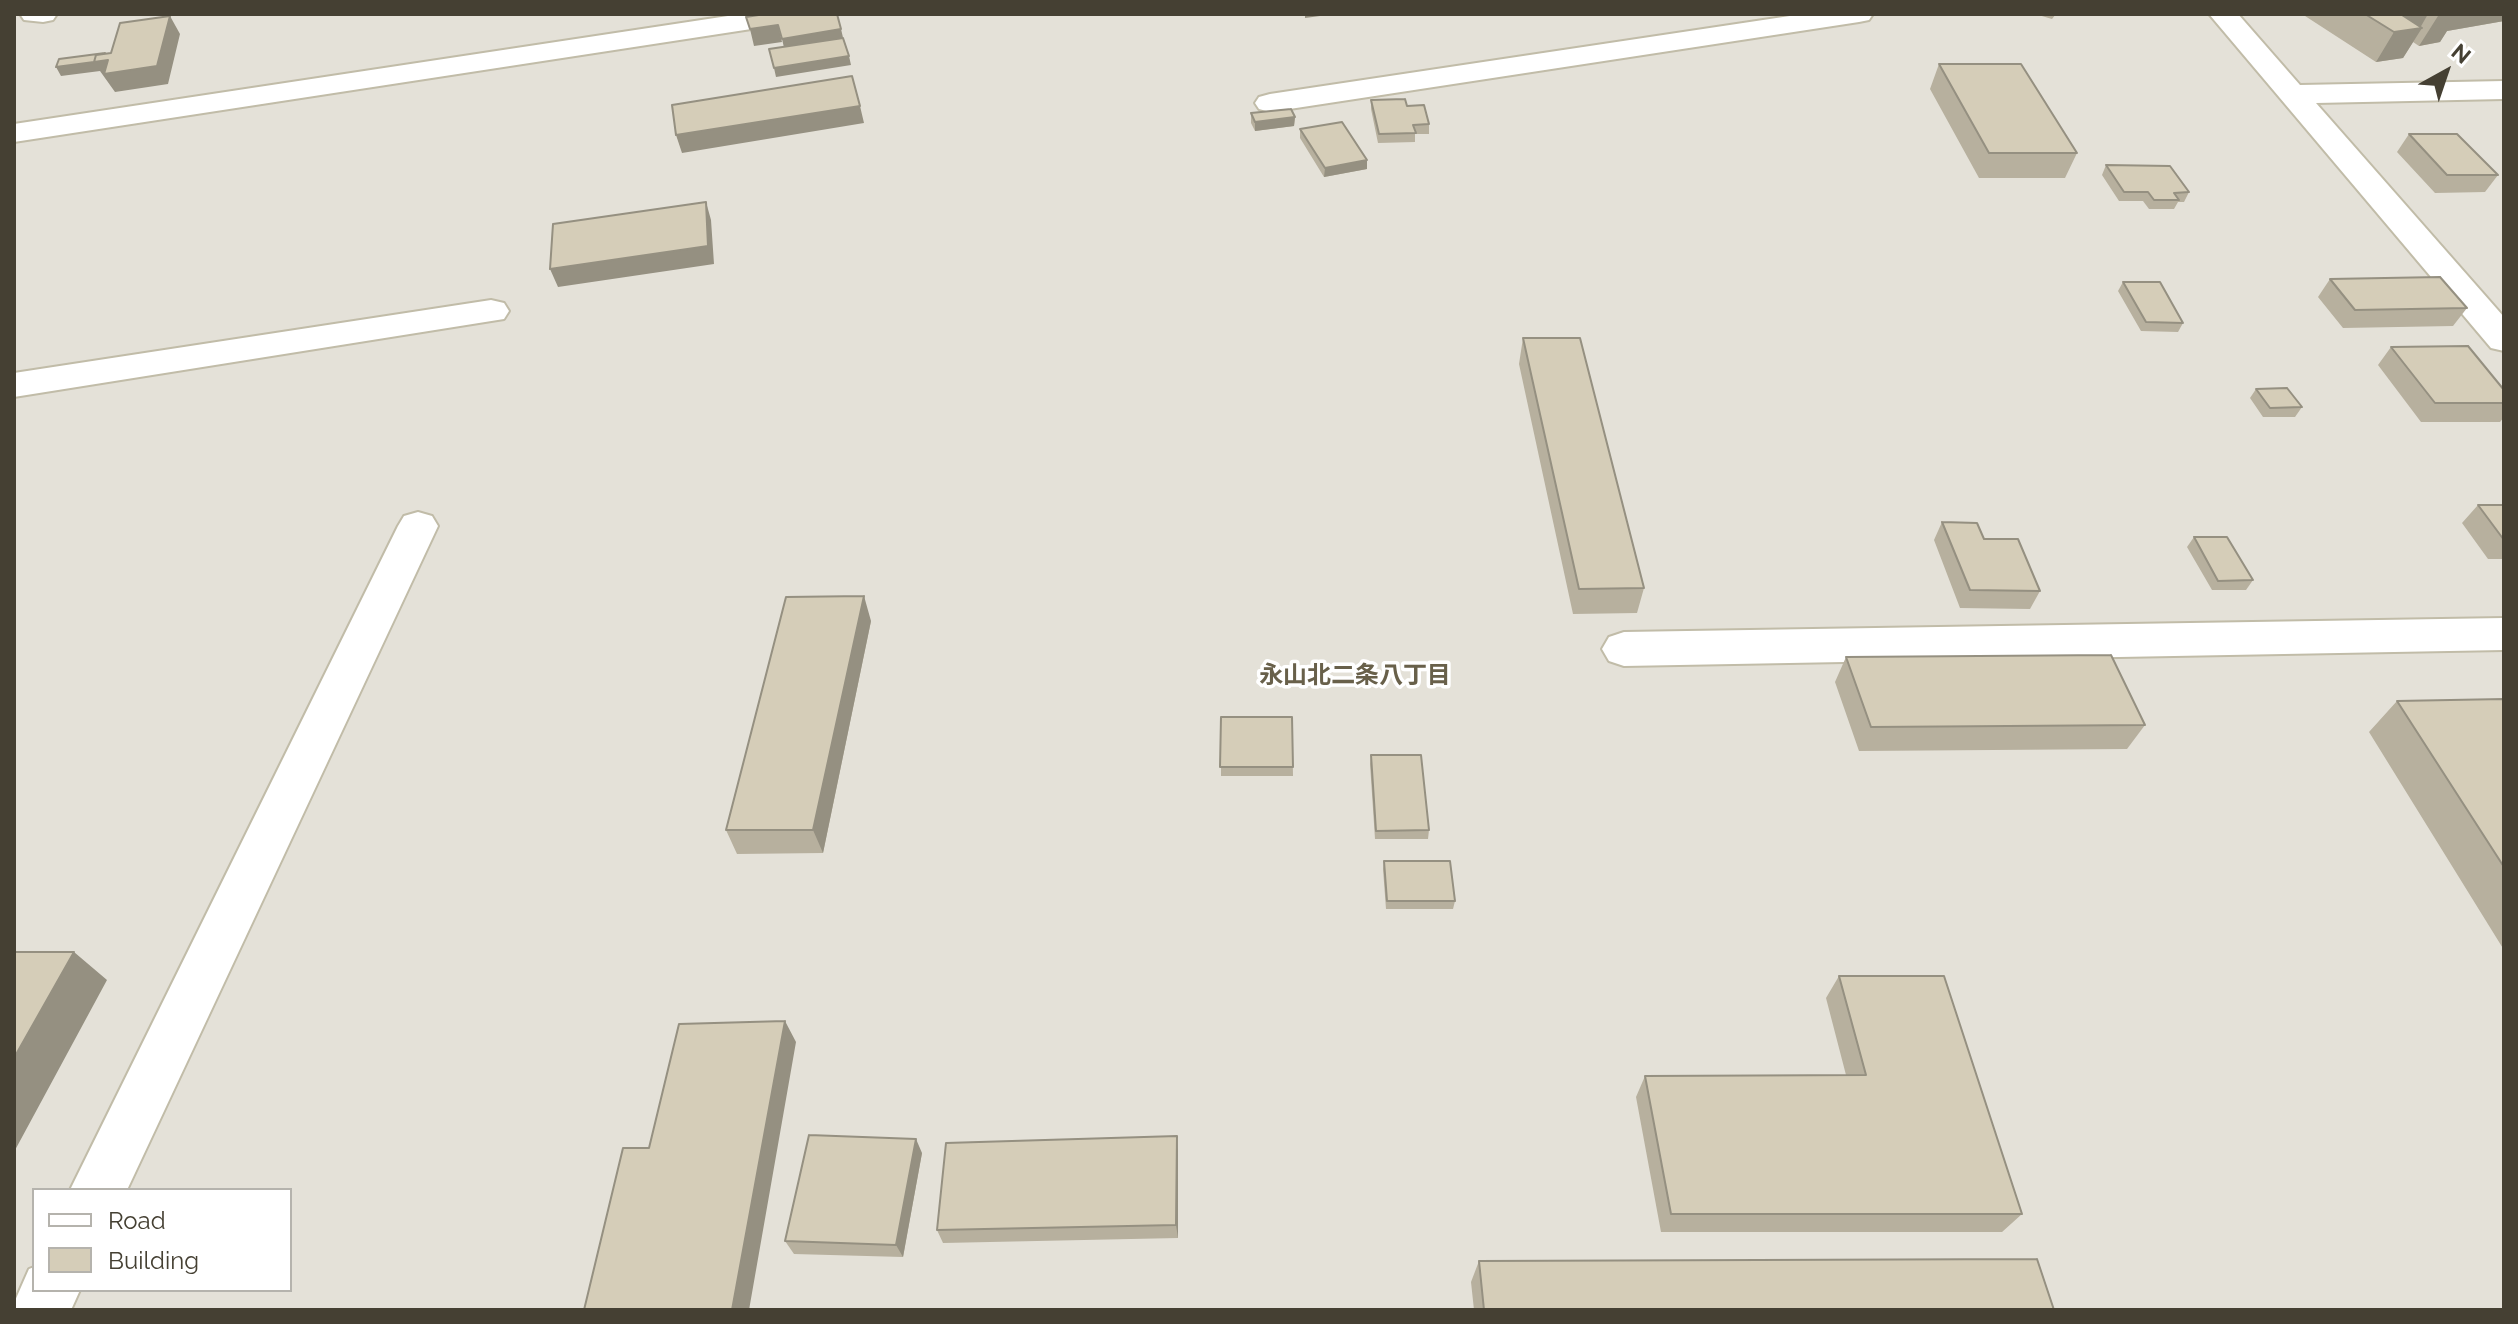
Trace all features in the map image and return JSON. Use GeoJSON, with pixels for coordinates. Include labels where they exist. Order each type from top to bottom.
{"type":"FeatureCollection","features":[{"type":"Feature","properties":{"kind":"street"},"geometry":{"type":"LineString","coordinates":[[34,14],[43,14]]}},
{"type":"Feature","properties":{"kind":"street"},"geometry":{"type":"LineString","coordinates":[[14,133],[797,14]]}},
{"type":"Feature","properties":{"kind":"street"},"geometry":{"type":"LineString","coordinates":[[1270,103],[1859,14]]}},
{"type":"Feature","properties":{"kind":"street"},"geometry":{"type":"LineString","coordinates":[[2223,14],[2504,340]]}},
{"type":"Feature","properties":{"kind":"street"},"geometry":{"type":"LineString","coordinates":[[2292,94],[2504,90]]}},
{"type":"Feature","properties":{"kind":"street"},"geometry":{"type":"LineString","coordinates":[[14,385],[491,311]]}},
{"type":"Feature","properties":{"kind":"street"},"geometry":{"type":"LineString","coordinates":[[99,1188],[418,526]]}},
{"type":"Feature","properties":{"kind":"street"},"geometry":{"type":"LineString","coordinates":[[1624,649],[2504,634]]}},
{"type":"Feature","properties":{"kind":"shaded area"},"geometry":{"type":"Polygon","coordinates":[[[14,14],[2504,14],[2504,1310],[14,1310],[14,14]]]}},
{"type":"Feature","properties":{"kind":"building"},"geometry":{"type":"Polygon","coordinates":[[[837,14],[841,29],[782,39],[778,25],[750,29],[746,17],[837,14]]]}},
{"type":"Feature","properties":{"kind":"building"},"geometry":{"type":"Polygon","coordinates":[[[2365,14],[2410,14],[2402,15],[2422,28],[2394,32],[2365,14]]]}},
{"type":"Feature","properties":{"kind":"building"},"geometry":{"type":"Polygon","coordinates":[[[170,16],[157,66],[104,74],[108,60],[94,62],[96,55],[111,53],[120,23],[170,16]]]}},
{"type":"Feature","properties":{"kind":"building"},"geometry":{"type":"Polygon","coordinates":[[[843,38],[849,56],[774,68],[769,49],[843,38]]]}},
{"type":"Feature","properties":{"kind":"building"},"geometry":{"type":"Polygon","coordinates":[[[105,53],[96,55],[94,62],[56,67],[59,59],[105,53]]]}},
{"type":"Feature","properties":{"kind":"building"},"geometry":{"type":"Polygon","coordinates":[[[1939,64],[2021,64],[2077,153],[1989,153],[1939,64]]]}},
{"type":"Feature","properties":{"kind":"building"},"geometry":{"type":"Polygon","coordinates":[[[852,76],[860,106],[676,135],[672,105],[852,76]]]}},
{"type":"Feature","properties":{"kind":"building"},"geometry":{"type":"Polygon","coordinates":[[[1405,99],[1407,106],[1424,105],[1429,124],[1413,125],[1416,133],[1379,134],[1371,100],[1405,99]]]}},
{"type":"Feature","properties":{"kind":"building"},"geometry":{"type":"Polygon","coordinates":[[[1291,109],[1295,117],[1255,122],[1251,113],[1291,109]]]}},
{"type":"Feature","properties":{"kind":"building"},"geometry":{"type":"Polygon","coordinates":[[[1342,122],[1367,160],[1325,168],[1300,129],[1342,122]]]}},
{"type":"Feature","properties":{"kind":"building"},"geometry":{"type":"Polygon","coordinates":[[[2409,134],[2457,134],[2498,175],[2447,175],[2409,134]]]}},
{"type":"Feature","properties":{"kind":"building"},"geometry":{"type":"Polygon","coordinates":[[[2106,165],[2170,166],[2189,192],[2174,193],[2179,200],[2154,200],[2148,192],[2124,192],[2106,165]]]}},
{"type":"Feature","properties":{"kind":"building"},"geometry":{"type":"Polygon","coordinates":[[[706,202],[708,246],[550,269],[553,224],[706,202]]]}},
{"type":"Feature","properties":{"kind":"building"},"geometry":{"type":"Polygon","coordinates":[[[2440,277],[2467,308],[2355,310],[2330,279],[2440,277]]]}},
{"type":"Feature","properties":{"kind":"building"},"geometry":{"type":"Polygon","coordinates":[[[2123,282],[2160,282],[2183,323],[2146,322],[2123,282]]]}},
{"type":"Feature","properties":{"kind":"building"},"geometry":{"type":"Polygon","coordinates":[[[1523,338],[1580,338],[1644,588],[1579,589],[1523,338]]]}},
{"type":"Feature","properties":{"kind":"building"},"geometry":{"type":"Polygon","coordinates":[[[2468,346],[2504,390],[2504,403],[2435,403],[2391,347],[2468,346]]]}},
{"type":"Feature","properties":{"kind":"building"},"geometry":{"type":"Polygon","coordinates":[[[2287,388],[2302,407],[2270,408],[2256,389],[2287,388]]]}},
{"type":"Feature","properties":{"kind":"building"},"geometry":{"type":"Polygon","coordinates":[[[2478,505],[2504,505],[2504,540],[2478,505]]]}},
{"type":"Feature","properties":{"kind":"building"},"geometry":{"type":"Polygon","coordinates":[[[1942,522],[1977,523],[1984,539],[2018,539],[2040,591],[1970,590],[1942,522]]]}},
{"type":"Feature","properties":{"kind":"building"},"geometry":{"type":"Polygon","coordinates":[[[2194,537],[2227,537],[2253,580],[2218,581],[2194,537]]]}},
{"type":"Feature","properties":{"kind":"building"},"geometry":{"type":"Polygon","coordinates":[[[864,596],[813,830],[726,830],[786,597],[864,596]]]}},
{"type":"Feature","properties":{"kind":"building"},"geometry":{"type":"Polygon","coordinates":[[[2111,655],[2145,725],[1871,727],[1846,657],[2111,655]]]}},
{"type":"Feature","properties":{"kind":"building"},"geometry":{"type":"Polygon","coordinates":[[[2504,699],[2504,867],[2397,701],[2504,699]]]}},
{"type":"Feature","properties":{"kind":"building"},"geometry":{"type":"Polygon","coordinates":[[[1221,717],[1292,717],[1293,767],[1220,767],[1221,717]]]}},
{"type":"Feature","properties":{"kind":"building"},"geometry":{"type":"Polygon","coordinates":[[[1371,755],[1421,755],[1429,830],[1376,831],[1371,755]]]}},
{"type":"Feature","properties":{"kind":"building"},"geometry":{"type":"Polygon","coordinates":[[[1384,861],[1450,861],[1455,901],[1387,901],[1384,861]]]}},
{"type":"Feature","properties":{"kind":"building"},"geometry":{"type":"Polygon","coordinates":[[[14,952],[74,952],[14,1058],[14,952]]]}},
{"type":"Feature","properties":{"kind":"building"},"geometry":{"type":"Polygon","coordinates":[[[1839,976],[1944,976],[2022,1214],[1671,1214],[1645,1076],[1866,1075],[1839,976]]]}},
{"type":"Feature","properties":{"kind":"building"},"geometry":{"type":"Polygon","coordinates":[[[785,1021],[732,1310],[584,1310],[623,1148],[649,1148],[679,1024],[785,1021]]]}},
{"type":"Feature","properties":{"kind":"building"},"geometry":{"type":"Polygon","coordinates":[[[809,1135],[916,1139],[896,1245],[785,1241],[809,1135]]]}},
{"type":"Feature","properties":{"kind":"building"},"geometry":{"type":"Polygon","coordinates":[[[1177,1136],[1176,1225],[937,1230],[946,1143],[1177,1136]]]}},
{"type":"Feature","properties":{"kind":"building"},"geometry":{"type":"Polygon","coordinates":[[[2037,1259],[2054,1310],[1484,1310],[1479,1261],[2037,1259]]]}},
{"type":"Feature","properties":{"kind":"district","name":"永山北二条八丁目"},"geometry":{"type":"Point","coordinates":[1355,676]}}]}
